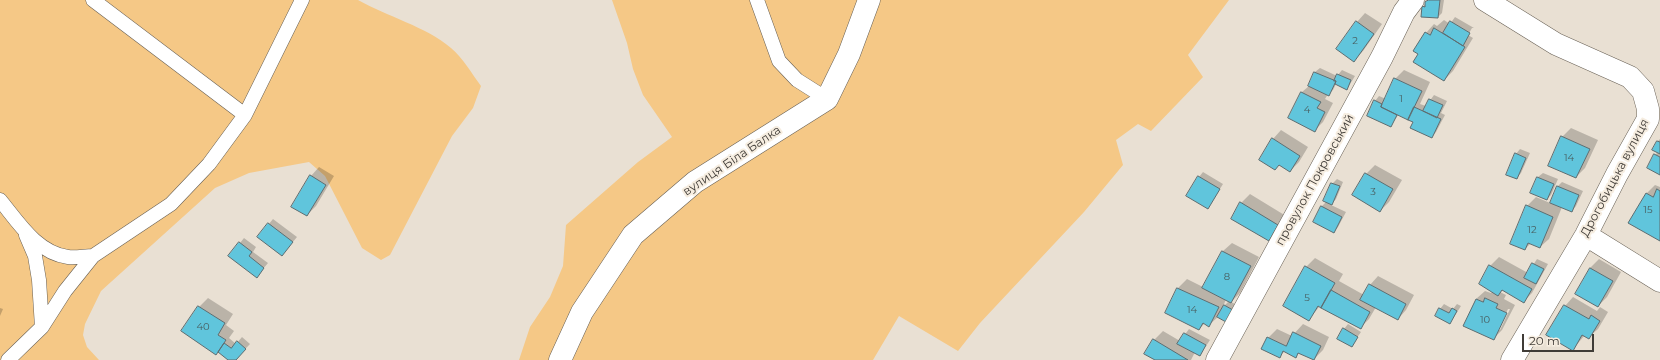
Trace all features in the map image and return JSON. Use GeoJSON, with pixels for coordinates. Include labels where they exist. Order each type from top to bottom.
{"type":"FeatureCollection","features":[{"type":"Feature","properties":{"kind":"street"},"geometry":{"type":"LineString","coordinates":[[827,99],[849,54],[869,0]]}},
{"type":"Feature","properties":{"kind":"street","name":"провулок Покровський"},"geometry":{"type":"LineString","coordinates":[[1217,360],[1382,57],[1404,12],[1413,0]]}},
{"type":"Feature","properties":{"kind":"street","name":"Дрогобицька вулиця"},"geometry":{"type":"LineString","coordinates":[[1484,0],[1556,44],[1630,77],[1643,91],[1648,109],[1648,118],[1586,235],[1512,360]]}},
{"type":"Feature","properties":{"kind":"street","name":"вулиця Біла Балка"},"geometry":{"type":"LineString","coordinates":[[560,360],[582,312],[634,235],[696,182],[827,99]]}},
{"type":"Feature","properties":{"kind":"street"},"geometry":{"type":"LineString","coordinates":[[1586,235],[1660,281]]}},
{"type":"Feature","properties":{"kind":"lane"},"geometry":{"type":"LineString","coordinates":[[93,0],[245,115]]}},
{"type":"Feature","properties":{"kind":"lane"},"geometry":{"type":"LineString","coordinates":[[8,360],[42,327],[65,291],[94,256],[171,204],[209,164],[245,115],[302,0]]}},
{"type":"Feature","properties":{"kind":"lane"},"geometry":{"type":"LineString","coordinates":[[757,0],[779,61],[797,80],[827,99]]}},
{"type":"Feature","properties":{"kind":"lane"},"geometry":{"type":"LineString","coordinates":[[0,200],[22,227],[43,248],[68,257],[94,256]]}},
{"type":"Feature","properties":{"kind":"lane"},"geometry":{"type":"LineString","coordinates":[[22,227],[35,256],[39,280],[42,327]]}},
{"type":"Feature","properties":{"kind":"shaded area"},"geometry":{"type":"Polygon","coordinates":[[[0,0],[358,0],[441,40],[459,56],[481,86],[473,108],[452,136],[390,255],[381,260],[362,248],[325,176],[309,162],[249,173],[215,188],[101,291],[85,324],[83,335],[87,347],[99,360],[0,360],[0,0]]]}},
{"type":"Feature","properties":{"kind":"shaded area"},"geometry":{"type":"Polygon","coordinates":[[[612,0],[1229,0],[1188,55],[1203,77],[1151,131],[1138,124],[1116,140],[1123,165],[1084,212],[980,323],[958,351],[899,316],[873,360],[519,360],[530,327],[550,297],[563,266],[566,225],[638,162],[672,137],[643,95],[633,69],[627,43],[612,0]]]}},
{"type":"Feature","properties":{"kind":"building"},"geometry":{"type":"Polygon","coordinates":[[[1429,0],[1440,0],[1438,18],[1421,17],[1422,6],[1425,7],[1425,2],[1429,0]]]}},
{"type":"Feature","properties":{"kind":"building"},"geometry":{"type":"Polygon","coordinates":[[[1356,21],[1374,34],[1354,62],[1336,49],[1356,21]]]}},
{"type":"Feature","properties":{"kind":"building"},"geometry":{"type":"Polygon","coordinates":[[[1450,21],[1470,33],[1463,46],[1443,33],[1450,21]]]}},
{"type":"Feature","properties":{"kind":"building"},"geometry":{"type":"Polygon","coordinates":[[[1434,28],[1465,47],[1444,81],[1413,62],[1418,54],[1413,51],[1425,32],[1430,35],[1434,28]]]}},
{"type":"Feature","properties":{"kind":"building"},"geometry":{"type":"Polygon","coordinates":[[[1314,72],[1336,81],[1329,96],[1308,86],[1314,72]]]}},
{"type":"Feature","properties":{"kind":"building"},"geometry":{"type":"Polygon","coordinates":[[[1337,74],[1351,80],[1347,90],[1335,84],[1336,81],[1334,81],[1337,74]]]}},
{"type":"Feature","properties":{"kind":"building"},"geometry":{"type":"Polygon","coordinates":[[[1394,78],[1422,91],[1408,120],[1381,107],[1394,78]]]}},
{"type":"Feature","properties":{"kind":"building"},"geometry":{"type":"Polygon","coordinates":[[[1301,92],[1321,102],[1317,108],[1325,112],[1315,132],[1288,118],[1301,92]]]}},
{"type":"Feature","properties":{"kind":"building"},"geometry":{"type":"Polygon","coordinates":[[[1429,99],[1443,105],[1437,118],[1423,111],[1429,99]]]}},
{"type":"Feature","properties":{"kind":"building"},"geometry":{"type":"Polygon","coordinates":[[[1374,100],[1382,104],[1381,107],[1397,115],[1391,127],[1367,116],[1374,100]]]}},
{"type":"Feature","properties":{"kind":"building"},"geometry":{"type":"Polygon","coordinates":[[[1414,107],[1441,119],[1432,138],[1410,128],[1413,122],[1408,120],[1414,107]]]}},
{"type":"Feature","properties":{"kind":"building"},"geometry":{"type":"Polygon","coordinates":[[[1561,136],[1590,149],[1576,178],[1548,166],[1561,136]]]}},
{"type":"Feature","properties":{"kind":"building"},"geometry":{"type":"Polygon","coordinates":[[[1272,138],[1300,156],[1290,172],[1279,165],[1275,170],[1259,160],[1272,138]]]}},
{"type":"Feature","properties":{"kind":"building"},"geometry":{"type":"Polygon","coordinates":[[[1657,141],[1660,142],[1660,154],[1652,150],[1657,141]]]}},
{"type":"Feature","properties":{"kind":"building"},"geometry":{"type":"Polygon","coordinates":[[[1515,153],[1526,158],[1517,179],[1506,175],[1515,153]]]}},
{"type":"Feature","properties":{"kind":"building"},"geometry":{"type":"Polygon","coordinates":[[[1654,154],[1660,157],[1660,175],[1647,168],[1654,154]]]}},
{"type":"Feature","properties":{"kind":"building"},"geometry":{"type":"Polygon","coordinates":[[[1365,173],[1393,189],[1380,212],[1352,195],[1365,173]]]}},
{"type":"Feature","properties":{"kind":"building"},"geometry":{"type":"Polygon","coordinates":[[[310,175],[326,185],[307,216],[291,207],[310,175]]]}},
{"type":"Feature","properties":{"kind":"building"},"geometry":{"type":"Polygon","coordinates":[[[1198,176],[1220,189],[1208,209],[1186,196],[1198,176]]]}},
{"type":"Feature","properties":{"kind":"building"},"geometry":{"type":"Polygon","coordinates":[[[1537,177],[1554,184],[1547,200],[1530,193],[1537,177]]]}},
{"type":"Feature","properties":{"kind":"building"},"geometry":{"type":"Polygon","coordinates":[[[1331,183],[1340,186],[1332,205],[1323,201],[1331,183]]]}},
{"type":"Feature","properties":{"kind":"building"},"geometry":{"type":"Polygon","coordinates":[[[1557,186],[1579,195],[1572,212],[1550,203],[1557,186]]]}},
{"type":"Feature","properties":{"kind":"building"},"geometry":{"type":"Polygon","coordinates":[[[1657,189],[1660,191],[1660,241],[1628,223],[1646,193],[1653,197],[1657,189]]]}},
{"type":"Feature","properties":{"kind":"building"},"geometry":{"type":"Polygon","coordinates":[[[1240,202],[1278,225],[1269,241],[1231,219],[1240,202]]]}},
{"type":"Feature","properties":{"kind":"building"},"geometry":{"type":"Polygon","coordinates":[[[1526,205],[1553,217],[1540,248],[1528,243],[1525,250],[1510,244],[1526,205]]]}},
{"type":"Feature","properties":{"kind":"building"},"geometry":{"type":"Polygon","coordinates":[[[1321,206],[1342,217],[1334,233],[1313,222],[1321,206]]]}},
{"type":"Feature","properties":{"kind":"building"},"geometry":{"type":"Polygon","coordinates":[[[268,223],[293,242],[282,256],[257,237],[268,223]]]}},
{"type":"Feature","properties":{"kind":"building"},"geometry":{"type":"Polygon","coordinates":[[[239,242],[252,252],[249,256],[264,268],[257,278],[228,256],[239,242]]]}},
{"type":"Feature","properties":{"kind":"building"},"geometry":{"type":"Polygon","coordinates":[[[1222,251],[1251,266],[1231,303],[1202,288],[1222,251]]]}},
{"type":"Feature","properties":{"kind":"building"},"geometry":{"type":"Polygon","coordinates":[[[1532,263],[1544,269],[1536,284],[1524,278],[1532,263]]]}},
{"type":"Feature","properties":{"kind":"building"},"geometry":{"type":"Polygon","coordinates":[[[1489,265],[1532,289],[1524,303],[1502,290],[1498,296],[1479,284],[1489,265]]]}},
{"type":"Feature","properties":{"kind":"building"},"geometry":{"type":"Polygon","coordinates":[[[1305,266],[1335,283],[1321,308],[1318,306],[1309,321],[1283,306],[1305,266]]]}},
{"type":"Feature","properties":{"kind":"building"},"geometry":{"type":"Polygon","coordinates":[[[1590,268],[1613,281],[1598,307],[1575,294],[1590,268]]]}},
{"type":"Feature","properties":{"kind":"building"},"geometry":{"type":"Polygon","coordinates":[[[1369,284],[1406,304],[1398,320],[1360,300],[1369,284]]]}},
{"type":"Feature","properties":{"kind":"building"},"geometry":{"type":"Polygon","coordinates":[[[1177,288],[1219,307],[1209,327],[1203,323],[1199,330],[1165,313],[1177,288]]]}},
{"type":"Feature","properties":{"kind":"building"},"geometry":{"type":"Polygon","coordinates":[[[1331,290],[1370,312],[1361,329],[1321,308],[1331,290]]]}},
{"type":"Feature","properties":{"kind":"building"},"geometry":{"type":"Polygon","coordinates":[[[1485,298],[1498,304],[1496,308],[1507,313],[1494,340],[1463,326],[1476,299],[1483,302],[1485,298]]]}},
{"type":"Feature","properties":{"kind":"building"},"geometry":{"type":"Polygon","coordinates":[[[1224,305],[1233,310],[1226,322],[1217,317],[1224,305]]]}},
{"type":"Feature","properties":{"kind":"building"},"geometry":{"type":"Polygon","coordinates":[[[1564,305],[1589,319],[1591,315],[1600,321],[1589,339],[1582,335],[1573,351],[1546,335],[1564,305]]]}},
{"type":"Feature","properties":{"kind":"building"},"geometry":{"type":"Polygon","coordinates":[[[198,306],[225,323],[218,335],[226,340],[216,355],[181,331],[198,306]]]}},
{"type":"Feature","properties":{"kind":"building"},"geometry":{"type":"Polygon","coordinates":[[[1439,308],[1449,313],[1452,308],[1457,311],[1450,324],[1435,316],[1439,308]]]}},
{"type":"Feature","properties":{"kind":"building"},"geometry":{"type":"Polygon","coordinates":[[[1343,328],[1358,337],[1352,347],[1337,339],[1343,328]]]}},
{"type":"Feature","properties":{"kind":"building"},"geometry":{"type":"Polygon","coordinates":[[[1293,332],[1321,346],[1314,360],[1298,353],[1296,358],[1283,351],[1280,358],[1261,349],[1267,337],[1286,346],[1293,332]]]}},
{"type":"Feature","properties":{"kind":"building"},"geometry":{"type":"Polygon","coordinates":[[[1184,333],[1206,345],[1200,356],[1177,344],[1184,333]]]}},
{"type":"Feature","properties":{"kind":"building"},"geometry":{"type":"Polygon","coordinates":[[[1153,339],[1188,360],[1155,360],[1144,354],[1153,339]]]}},
{"type":"Feature","properties":{"kind":"building"},"geometry":{"type":"Polygon","coordinates":[[[237,341],[246,349],[236,360],[228,360],[218,352],[224,343],[231,348],[237,341]]]}}]}
